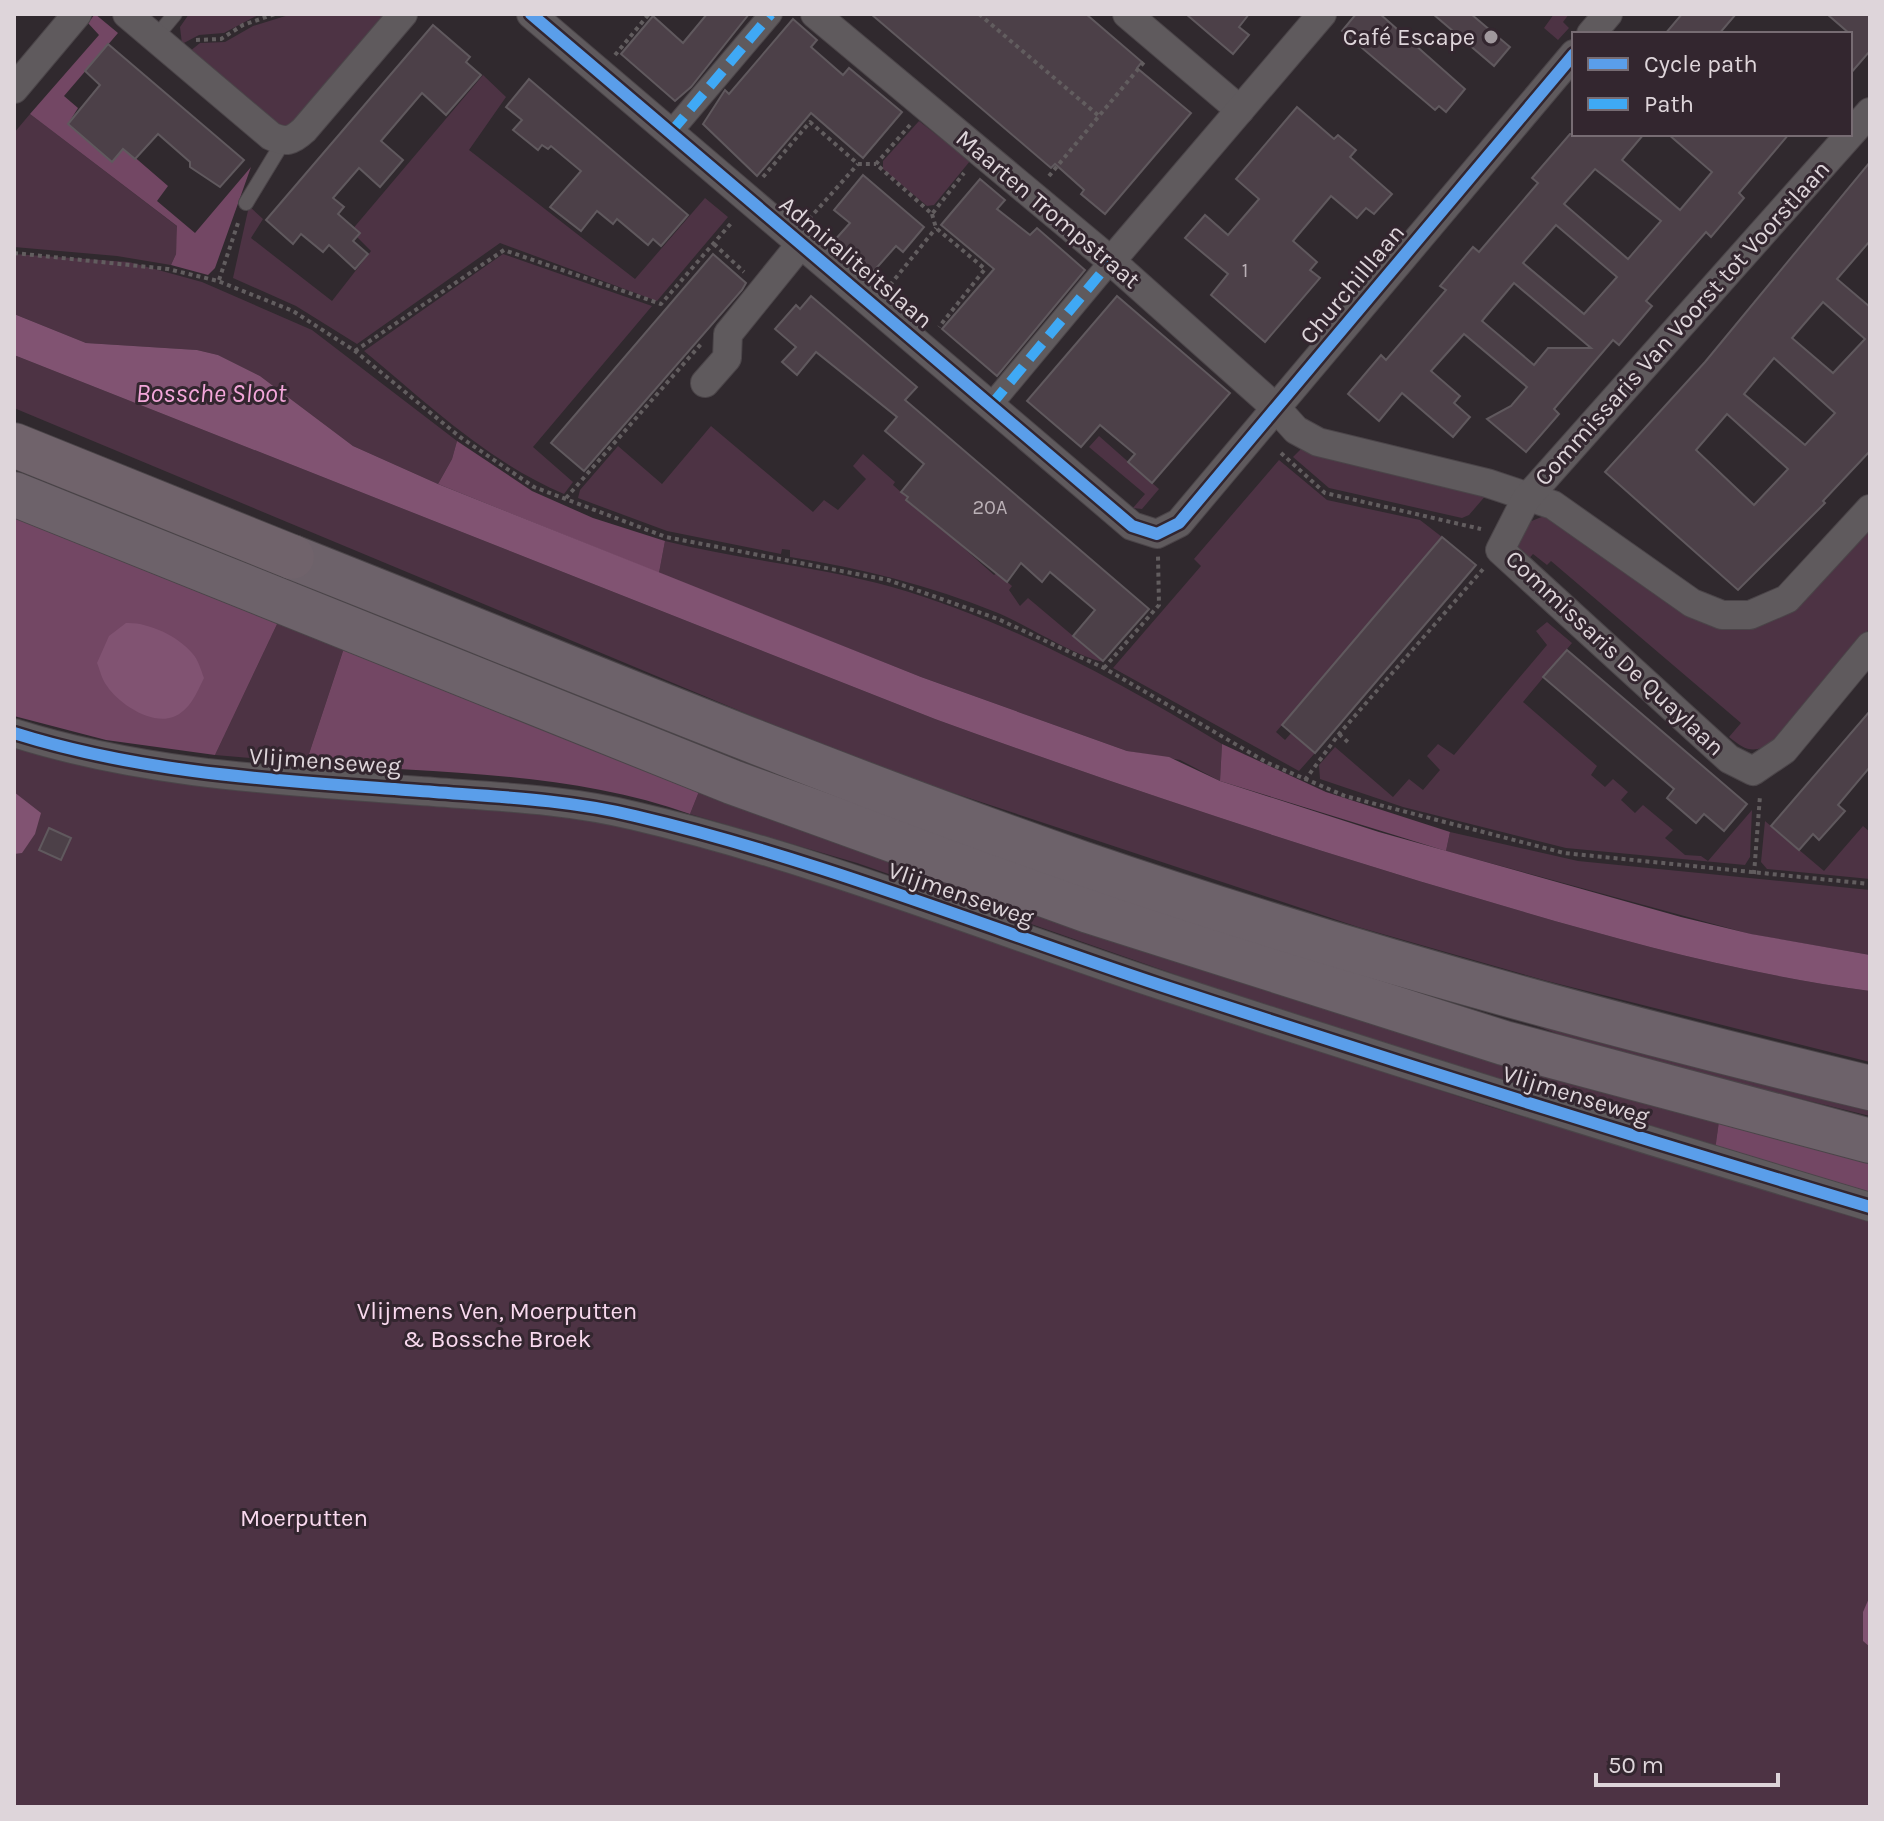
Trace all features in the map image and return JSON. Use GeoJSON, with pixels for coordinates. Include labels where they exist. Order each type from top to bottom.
{"type":"FeatureCollection","features":[{"type":"Feature","properties":{"kind":"highway"},"geometry":{"type":"LineString","coordinates":[[14,445],[292,557]]}},
{"type":"Feature","properties":{"kind":"main road","name":"Vlijmenseweg"},"geometry":{"type":"LineString","coordinates":[[14,494],[732,782],[1089,911],[1504,1043],[1870,1141]]}},
{"type":"Feature","properties":{"kind":"main road"},"geometry":{"type":"LineString","coordinates":[[292,557],[727,734],[1157,888],[1502,995],[1870,1088]]}},
{"type":"Feature","properties":{"kind":"street"},"geometry":{"type":"LineString","coordinates":[[14,89],[77,14]]}},
{"type":"Feature","properties":{"kind":"street"},"geometry":{"type":"LineString","coordinates":[[127,14],[271,136],[283,142],[293,140],[304,130],[403,14]]}},
{"type":"Feature","properties":{"kind":"street","name":"Admiraliteitslaan"},"geometry":{"type":"LineString","coordinates":[[531,14],[1132,526],[1157,534]]}},
{"type":"Feature","properties":{"kind":"street"},"geometry":{"type":"LineString","coordinates":[[671,132],[771,14]]}},
{"type":"Feature","properties":{"kind":"street","name":"Maarten Trompstraat"},"geometry":{"type":"LineString","coordinates":[[815,14],[1111,261],[1277,409]]}},
{"type":"Feature","properties":{"kind":"street"},"geometry":{"type":"LineString","coordinates":[[1127,14],[1240,110]]}},
{"type":"Feature","properties":{"kind":"street"},"geometry":{"type":"LineString","coordinates":[[991,405],[1322,14]]}},
{"type":"Feature","properties":{"kind":"street"},"geometry":{"type":"LineString","coordinates":[[1593,32],[1608,14]]}},
{"type":"Feature","properties":{"kind":"street","name":"Churchilllaan"},"geometry":{"type":"LineString","coordinates":[[1157,534],[1179,523],[1572,56]]}},
{"type":"Feature","properties":{"kind":"street","name":"Commissaris Van Voorst tot Voorstlaan"},"geometry":{"type":"LineString","coordinates":[[1852,132],[1870,112]]}},
{"type":"Feature","properties":{"kind":"street","name":"Commissaris Van Voorst tot Voorstlaan"},"geometry":{"type":"LineString","coordinates":[[1526,499],[1849,136]]}},
{"type":"Feature","properties":{"kind":"street","name":"Admiraliteitslaan"},"geometry":{"type":"LineString","coordinates":[[705,383],[727,358],[728,334],[796,242]]}},
{"type":"Feature","properties":{"kind":"street"},"geometry":{"type":"LineString","coordinates":[[1277,409],[1296,430],[1318,442],[1487,483],[1526,499],[1553,505],[1692,603],[1722,615],[1750,615],[1787,599],[1870,509]]}},
{"type":"Feature","properties":{"kind":"street","name":"Commissaris De Quaylaan"},"geometry":{"type":"LineString","coordinates":[[1526,499],[1503,543],[1729,759],[1753,771]]}},
{"type":"Feature","properties":{"kind":"street"},"geometry":{"type":"LineString","coordinates":[[1753,771],[1784,750],[1870,646]]}},
{"type":"Feature","properties":{"kind":"street","name":"Vlijmenseweg"},"geometry":{"type":"LineString","coordinates":[[14,733],[134,763],[230,776],[539,799],[629,814],[733,840],[1158,984],[1605,1128],[1870,1207]]}},
{"type":"Feature","properties":{"kind":"lane"},"geometry":{"type":"LineString","coordinates":[[155,38],[175,14]]}},
{"type":"Feature","properties":{"kind":"lane"},"geometry":{"type":"LineString","coordinates":[[246,203],[283,142]]}},
{"type":"Feature","properties":{"kind":"path"},"geometry":{"type":"LineString","coordinates":[[179,58],[196,39],[221,39],[243,25],[275,14]]}},
{"type":"Feature","properties":{"kind":"path"},"geometry":{"type":"LineString","coordinates":[[600,73],[649,14]]}},
{"type":"Feature","properties":{"kind":"path"},"geometry":{"type":"LineString","coordinates":[[979,14],[1099,116]]}},
{"type":"Feature","properties":{"kind":"path"},"geometry":{"type":"LineString","coordinates":[[1033,196],[1160,42]]}},
{"type":"Feature","properties":{"kind":"path"},"geometry":{"type":"LineString","coordinates":[[876,164],[926,106]]}},
{"type":"Feature","properties":{"kind":"path"},"geometry":{"type":"LineString","coordinates":[[355,351],[504,250],[661,304],[737,217],[717,200],[729,183],[741,170],[758,184],[810,122],[858,164],[876,164],[932,214],[936,228],[985,269],[922,348]]}},
{"type":"Feature","properties":{"kind":"path"},"geometry":{"type":"LineString","coordinates":[[932,214],[980,152]]}},
{"type":"Feature","properties":{"kind":"path"},"geometry":{"type":"LineString","coordinates":[[796,242],[858,164]]}},
{"type":"Feature","properties":{"kind":"path"},"geometry":{"type":"LineString","coordinates":[[218,281],[246,203]]}},
{"type":"Feature","properties":{"kind":"path"},"geometry":{"type":"LineString","coordinates":[[872,306],[936,228]]}},
{"type":"Feature","properties":{"kind":"path"},"geometry":{"type":"LineString","coordinates":[[14,253],[131,262],[218,281],[293,311],[355,351],[460,437],[514,476],[666,537],[915,588],[998,619],[1104,668],[1268,763],[1345,796],[1564,853],[1870,884]]}},
{"type":"Feature","properties":{"kind":"path"},"geometry":{"type":"LineString","coordinates":[[566,498],[705,338],[727,358]]}},
{"type":"Feature","properties":{"kind":"path"},"geometry":{"type":"LineString","coordinates":[[1257,432],[1325,493],[1503,543],[1339,734],[1305,780]]}},
{"type":"Feature","properties":{"kind":"path"},"geometry":{"type":"LineString","coordinates":[[1104,668],[1159,605],[1157,534]]}},
{"type":"Feature","properties":{"kind":"path"},"geometry":{"type":"LineString","coordinates":[[1339,734],[1350,744]]}},
{"type":"Feature","properties":{"kind":"path"},"geometry":{"type":"LineString","coordinates":[[1753,771],[1760,794],[1754,874]]}},
{"type":"Feature","properties":{"kind":"green space"},"geometry":{"type":"Polygon","coordinates":[[[189,14],[260,14],[224,33],[199,35],[182,44],[180,27],[189,14]]]}},
{"type":"Feature","properties":{"kind":"green space"},"geometry":{"type":"Polygon","coordinates":[[[292,14],[391,14],[288,127],[278,126],[189,52],[200,43],[225,42],[253,26],[292,14]]]}},
{"type":"Feature","properties":{"kind":"green space"},"geometry":{"type":"Polygon","coordinates":[[[1554,14],[1569,14],[1563,22],[1569,28],[1558,40],[1544,28],[1554,14]]]}},
{"type":"Feature","properties":{"kind":"green space"},"geometry":{"type":"Polygon","coordinates":[[[483,75],[506,97],[469,150],[635,279],[705,198],[728,217],[657,301],[500,243],[357,344],[296,306],[233,278],[249,206],[263,219],[251,238],[332,301],[371,251],[351,231],[483,75]]]}},
{"type":"Feature","properties":{"kind":"green space"},"geometry":{"type":"Polygon","coordinates":[[[30,114],[178,227],[176,254],[171,265],[117,256],[14,247],[14,133],[30,114]]]}},
{"type":"Feature","properties":{"kind":"green space"},"geometry":{"type":"Polygon","coordinates":[[[919,121],[970,161],[934,205],[927,206],[883,169],[883,161],[919,121]]]}},
{"type":"Feature","properties":{"kind":"green space"},"geometry":{"type":"Polygon","coordinates":[[[14,254],[129,262],[202,282],[312,330],[457,441],[452,459],[438,484],[353,446],[260,376],[218,355],[197,350],[86,343],[14,314],[14,254]]]}},
{"type":"Feature","properties":{"kind":"green space"},"geometry":{"type":"Polygon","coordinates":[[[503,254],[652,306],[533,447],[573,482],[564,494],[536,481],[484,448],[364,351],[503,254]]]}},
{"type":"Feature","properties":{"kind":"green space"},"geometry":{"type":"Polygon","coordinates":[[[14,355],[935,719],[1135,789],[1268,834],[1519,911],[1718,963],[1870,991],[1870,1062],[1547,981],[1358,927],[872,766],[14,408],[14,355]]]}},
{"type":"Feature","properties":{"kind":"green space"},"geometry":{"type":"Polygon","coordinates":[[[711,426],[813,512],[824,500],[838,510],[866,479],[853,466],[863,454],[895,482],[893,485],[994,575],[997,573],[1012,586],[1009,590],[1020,606],[1028,598],[1104,662],[1080,654],[998,613],[921,586],[843,566],[790,557],[790,550],[782,549],[781,554],[667,531],[578,498],[580,490],[618,446],[662,484],[711,426]]]}},
{"type":"Feature","properties":{"kind":"green space"},"geometry":{"type":"Polygon","coordinates":[[[1099,436],[1159,489],[1142,509],[1133,508],[1145,494],[1089,447],[1099,436]]]}},
{"type":"Feature","properties":{"kind":"green space"},"geometry":{"type":"Polygon","coordinates":[[[1302,448],[1487,494],[1469,515],[1462,518],[1329,488],[1293,457],[1302,448]]]}},
{"type":"Feature","properties":{"kind":"green space"},"geometry":{"type":"Polygon","coordinates":[[[1279,460],[1327,500],[1420,520],[1442,537],[1276,732],[1285,740],[1292,732],[1315,753],[1299,771],[1113,668],[1201,566],[1194,559],[1279,460]]]}},
{"type":"Feature","properties":{"kind":"green space"},"geometry":{"type":"Polygon","coordinates":[[[1544,516],[1558,521],[1692,619],[1736,630],[1761,626],[1795,609],[1870,530],[1870,628],[1773,742],[1760,748],[1745,748],[1729,737],[1741,723],[1551,561],[1547,565],[1533,554],[1525,563],[1516,548],[1529,522],[1544,516]]]}},
{"type":"Feature","properties":{"kind":"green space"},"geometry":{"type":"Polygon","coordinates":[[[665,541],[892,587],[1021,635],[1103,676],[1222,744],[1220,781],[1180,760],[1127,751],[921,677],[659,573],[665,541]]]}},
{"type":"Feature","properties":{"kind":"green space"},"geometry":{"type":"Polygon","coordinates":[[[279,620],[345,645],[306,763],[215,755],[279,620]]]}},
{"type":"Feature","properties":{"kind":"green space"},"geometry":{"type":"Polygon","coordinates":[[[1547,622],[1572,643],[1523,702],[1597,766],[1591,775],[1605,787],[1613,779],[1628,792],[1621,800],[1635,813],[1643,805],[1673,830],[1665,838],[1685,855],[1701,856],[1708,861],[1752,810],[1750,857],[1745,865],[1566,848],[1403,807],[1320,779],[1319,765],[1335,747],[1393,797],[1409,779],[1423,790],[1440,770],[1427,756],[1438,744],[1454,755],[1547,645],[1536,631],[1547,622]]]}},
{"type":"Feature","properties":{"kind":"green space","name":"Vlijmens Ven, Moerputten & Bossche Broek"},"geometry":{"type":"Polygon","coordinates":[[[14,740],[551,814],[725,842],[1307,1047],[1491,1107],[1870,1221],[1870,1807],[14,1807],[14,740]]]}},
{"type":"Feature","properties":{"kind":"green space"},"geometry":{"type":"Polygon","coordinates":[[[702,784],[1719,1121],[1715,1150],[1317,1024],[857,863],[690,814],[702,784]]]}},
{"type":"Feature","properties":{"kind":"green space"},"geometry":{"type":"Polygon","coordinates":[[[1765,821],[1824,871],[1863,826],[1870,832],[1870,879],[1767,869],[1761,862],[1765,821]]]}},
{"type":"Feature","properties":{"kind":"green space"},"geometry":{"type":"Polygon","coordinates":[[[1450,832],[1578,861],[1870,890],[1870,955],[1750,934],[1446,851],[1450,832]]]}},
{"type":"Feature","properties":{"kind":"green space"},"geometry":{"type":"Polygon","coordinates":[[[1502,1013],[1870,1103],[1870,1116],[1596,1048],[1502,1013]]]}},
{"type":"Feature","properties":{"kind":"shaded area"},"geometry":{"type":"Polygon","coordinates":[[[95,14],[118,33],[64,96],[78,108],[68,124],[112,161],[124,148],[168,186],[157,201],[195,233],[251,167],[215,268],[208,275],[171,265],[176,254],[177,226],[30,114],[99,35],[88,23],[95,14]]]}},
{"type":"Feature","properties":{"kind":"shaded area"},"geometry":{"type":"Polygon","coordinates":[[[457,441],[532,491],[593,518],[665,541],[659,573],[438,484],[452,459],[457,441]]]}},
{"type":"Feature","properties":{"kind":"shaded area"},"geometry":{"type":"Polygon","coordinates":[[[14,516],[279,620],[215,755],[106,740],[14,716],[14,516]]]}},
{"type":"Feature","properties":{"kind":"shaded area"},"geometry":{"type":"Polygon","coordinates":[[[345,645],[702,784],[690,814],[597,789],[549,782],[452,772],[306,763],[345,645]]]}},
{"type":"Feature","properties":{"kind":"shaded area"},"geometry":{"type":"Polygon","coordinates":[[[1222,744],[1326,792],[1450,832],[1446,851],[1220,781],[1222,744]]]}},
{"type":"Feature","properties":{"kind":"shaded area"},"geometry":{"type":"Polygon","coordinates":[[[1719,1121],[1870,1159],[1870,1197],[1715,1150],[1719,1121]]]}},
{"type":"Feature","properties":{"kind":"water","name":"Bossche Sloot"},"geometry":{"type":"Polygon","coordinates":[[[14,314],[86,343],[197,350],[218,355],[260,376],[353,446],[438,484],[921,677],[1127,751],[1169,757],[1220,781],[1379,832],[1681,917],[1751,934],[1870,955],[1870,991],[1718,963],[1519,911],[1268,834],[935,719],[14,355],[14,314]]]}},
{"type":"Feature","properties":{"kind":"water"},"geometry":{"type":"Polygon","coordinates":[[[126,623],[162,631],[179,641],[196,658],[204,678],[192,700],[179,714],[164,719],[136,711],[119,700],[105,684],[97,663],[109,636],[126,623]]]}},
{"type":"Feature","properties":{"kind":"water"},"geometry":{"type":"Polygon","coordinates":[[[14,792],[41,813],[35,834],[22,853],[14,854],[14,792]]]}},
{"type":"Feature","properties":{"kind":"water"},"geometry":{"type":"Polygon","coordinates":[[[1870,1596],[1870,1647],[1863,1641],[1863,1612],[1870,1596]]]}},
{"type":"Feature","properties":{"kind":"building"},"geometry":{"type":"Polygon","coordinates":[[[707,14],[749,14],[691,87],[675,101],[621,54],[653,16],[683,43],[707,14]]]}},
{"type":"Feature","properties":{"kind":"building"},"geometry":{"type":"Polygon","coordinates":[[[871,14],[1086,14],[1142,62],[1137,68],[1191,113],[1105,214],[1081,194],[1084,190],[1055,164],[1051,168],[871,14]]]}},
{"type":"Feature","properties":{"kind":"building"},"geometry":{"type":"Polygon","coordinates":[[[1186,14],[1249,14],[1239,27],[1249,35],[1233,54],[1186,14]]]}},
{"type":"Feature","properties":{"kind":"building"},"geometry":{"type":"Polygon","coordinates":[[[1356,14],[1380,14],[1465,89],[1446,112],[1439,106],[1435,110],[1342,31],[1356,14]]]}},
{"type":"Feature","properties":{"kind":"building"},"geometry":{"type":"Polygon","coordinates":[[[1433,14],[1471,14],[1510,47],[1494,66],[1433,14]]]}},
{"type":"Feature","properties":{"kind":"building"},"geometry":{"type":"Polygon","coordinates":[[[1682,14],[1736,14],[1721,32],[1667,32],[1682,14]]]}},
{"type":"Feature","properties":{"kind":"building"},"geometry":{"type":"Polygon","coordinates":[[[1827,14],[1870,14],[1870,51],[1852,72],[1852,32],[1848,32],[1827,14]]]}},
{"type":"Feature","properties":{"kind":"building"},"geometry":{"type":"Polygon","coordinates":[[[793,19],[817,40],[811,47],[843,75],[849,68],[902,112],[863,158],[811,113],[757,176],[703,124],[725,90],[729,94],[793,19]]]}},
{"type":"Feature","properties":{"kind":"building"},"geometry":{"type":"Polygon","coordinates":[[[433,25],[470,57],[466,62],[481,75],[446,115],[422,93],[381,141],[403,160],[380,187],[359,168],[333,198],[344,207],[338,214],[360,233],[353,241],[368,254],[355,269],[329,245],[323,252],[301,234],[293,244],[266,220],[433,25]]]}},
{"type":"Feature","properties":{"kind":"building"},"geometry":{"type":"Polygon","coordinates":[[[108,44],[244,160],[220,187],[190,167],[190,162],[158,134],[135,159],[123,149],[112,162],[68,124],[100,85],[85,71],[108,44]]]}},
{"type":"Feature","properties":{"kind":"building"},"geometry":{"type":"Polygon","coordinates":[[[529,79],[688,215],[661,246],[653,239],[648,245],[617,219],[613,224],[597,211],[581,231],[550,207],[581,171],[551,146],[548,149],[542,145],[538,150],[513,130],[522,120],[506,107],[529,79]]]}},
{"type":"Feature","properties":{"kind":"building"},"geometry":{"type":"Polygon","coordinates":[[[1297,107],[1334,139],[1338,135],[1356,150],[1350,157],[1392,194],[1374,214],[1366,208],[1357,218],[1331,196],[1293,241],[1317,262],[1310,270],[1320,278],[1265,342],[1211,295],[1228,274],[1185,238],[1205,215],[1228,235],[1259,199],[1236,179],[1297,107]]]}},
{"type":"Feature","properties":{"kind":"building"},"geometry":{"type":"Polygon","coordinates":[[[1570,134],[1642,136],[1622,160],[1680,210],[1712,172],[1670,136],[1787,136],[1739,193],[1744,198],[1711,237],[1706,232],[1646,301],[1652,306],[1619,345],[1613,340],[1554,409],[1559,414],[1526,452],[1487,419],[1511,406],[1527,387],[1464,334],[1431,371],[1460,396],[1454,403],[1470,417],[1453,437],[1402,393],[1379,421],[1348,394],[1381,355],[1386,360],[1446,290],[1440,286],[1473,247],[1479,252],[1538,183],[1532,178],[1570,134]],[[1595,169],[1564,204],[1628,259],[1661,221],[1595,169]],[[1556,225],[1523,263],[1584,314],[1617,277],[1556,225]],[[1514,283],[1482,321],[1534,365],[1548,348],[1591,348],[1514,283]]]}},
{"type":"Feature","properties":{"kind":"building"},"geometry":{"type":"Polygon","coordinates":[[[1870,162],[1870,241],[1837,279],[1870,307],[1870,451],[1823,501],[1825,503],[1738,590],[1605,472],[1705,362],[1870,162]],[[1823,302],[1792,338],[1833,373],[1865,339],[1823,302]],[[1774,358],[1744,394],[1805,445],[1835,413],[1774,358]],[[1727,414],[1696,450],[1754,505],[1788,469],[1727,414]]]}},
{"type":"Feature","properties":{"kind":"building"},"geometry":{"type":"Polygon","coordinates":[[[863,175],[924,227],[903,252],[896,246],[872,273],[834,241],[850,223],[834,210],[863,175]]]}},
{"type":"Feature","properties":{"kind":"building"},"geometry":{"type":"Polygon","coordinates":[[[980,179],[1005,200],[997,209],[1030,235],[1037,228],[1085,270],[997,376],[942,329],[994,269],[941,225],[980,179]]]}},
{"type":"Feature","properties":{"kind":"building"},"geometry":{"type":"Polygon","coordinates":[[[713,254],[746,283],[742,290],[584,471],[551,443],[713,254]]]}},
{"type":"Feature","properties":{"kind":"building"},"geometry":{"type":"Polygon","coordinates":[[[811,296],[917,387],[905,400],[1149,609],[1103,661],[1073,636],[1095,610],[1050,572],[1042,582],[1021,563],[1007,582],[906,500],[908,497],[901,492],[924,464],[885,431],[897,417],[816,352],[797,375],[782,362],[796,347],[775,329],[796,305],[800,309],[811,296]]]}},
{"type":"Feature","properties":{"kind":"building"},"geometry":{"type":"Polygon","coordinates":[[[1117,296],[1230,393],[1152,483],[1128,462],[1135,454],[1100,425],[1081,447],[1027,401],[1117,296]]]}},
{"type":"Feature","properties":{"kind":"building"},"geometry":{"type":"Polygon","coordinates":[[[1442,537],[1476,565],[1315,753],[1282,725],[1442,537]]]}},
{"type":"Feature","properties":{"kind":"building"},"geometry":{"type":"Polygon","coordinates":[[[1567,650],[1747,804],[1724,831],[1704,814],[1696,823],[1667,798],[1674,789],[1543,677],[1567,650]]]}},
{"type":"Feature","properties":{"kind":"building"},"geometry":{"type":"Polygon","coordinates":[[[1870,711],[1870,767],[1838,805],[1845,811],[1819,840],[1813,834],[1799,850],[1771,826],[1870,711]]]}},
{"type":"Feature","properties":{"kind":"building"},"geometry":{"type":"Polygon","coordinates":[[[49,828],[71,838],[61,860],[39,850],[49,828]]]}},
{"type":"Feature","properties":{"kind":"marked path"},"geometry":{"type":"LineString","coordinates":[[671,132],[771,14]]}},
{"type":"Feature","properties":{"kind":"marked path"},"geometry":{"type":"LineString","coordinates":[[991,405],[1111,261]]}},
{"type":"Feature","properties":{"kind":"cycle path"},"geometry":{"type":"LineString","coordinates":[[531,14],[1132,526],[1157,534],[1179,523],[1572,56]]}},
{"type":"Feature","properties":{"kind":"cycle path"},"geometry":{"type":"LineString","coordinates":[[14,733],[117,759],[169,768],[275,780],[561,803],[702,833],[899,894],[1160,985],[1337,1042],[1870,1207]]}},
{"type":"Feature","properties":{"kind":"place","name":"Café Escape"},"geometry":{"type":"Point","coordinates":[1491,37]}},
{"type":"Feature","properties":{"kind":"park label","name":"Moerputten"},"geometry":{"type":"Point","coordinates":[304,1518]}}]}
